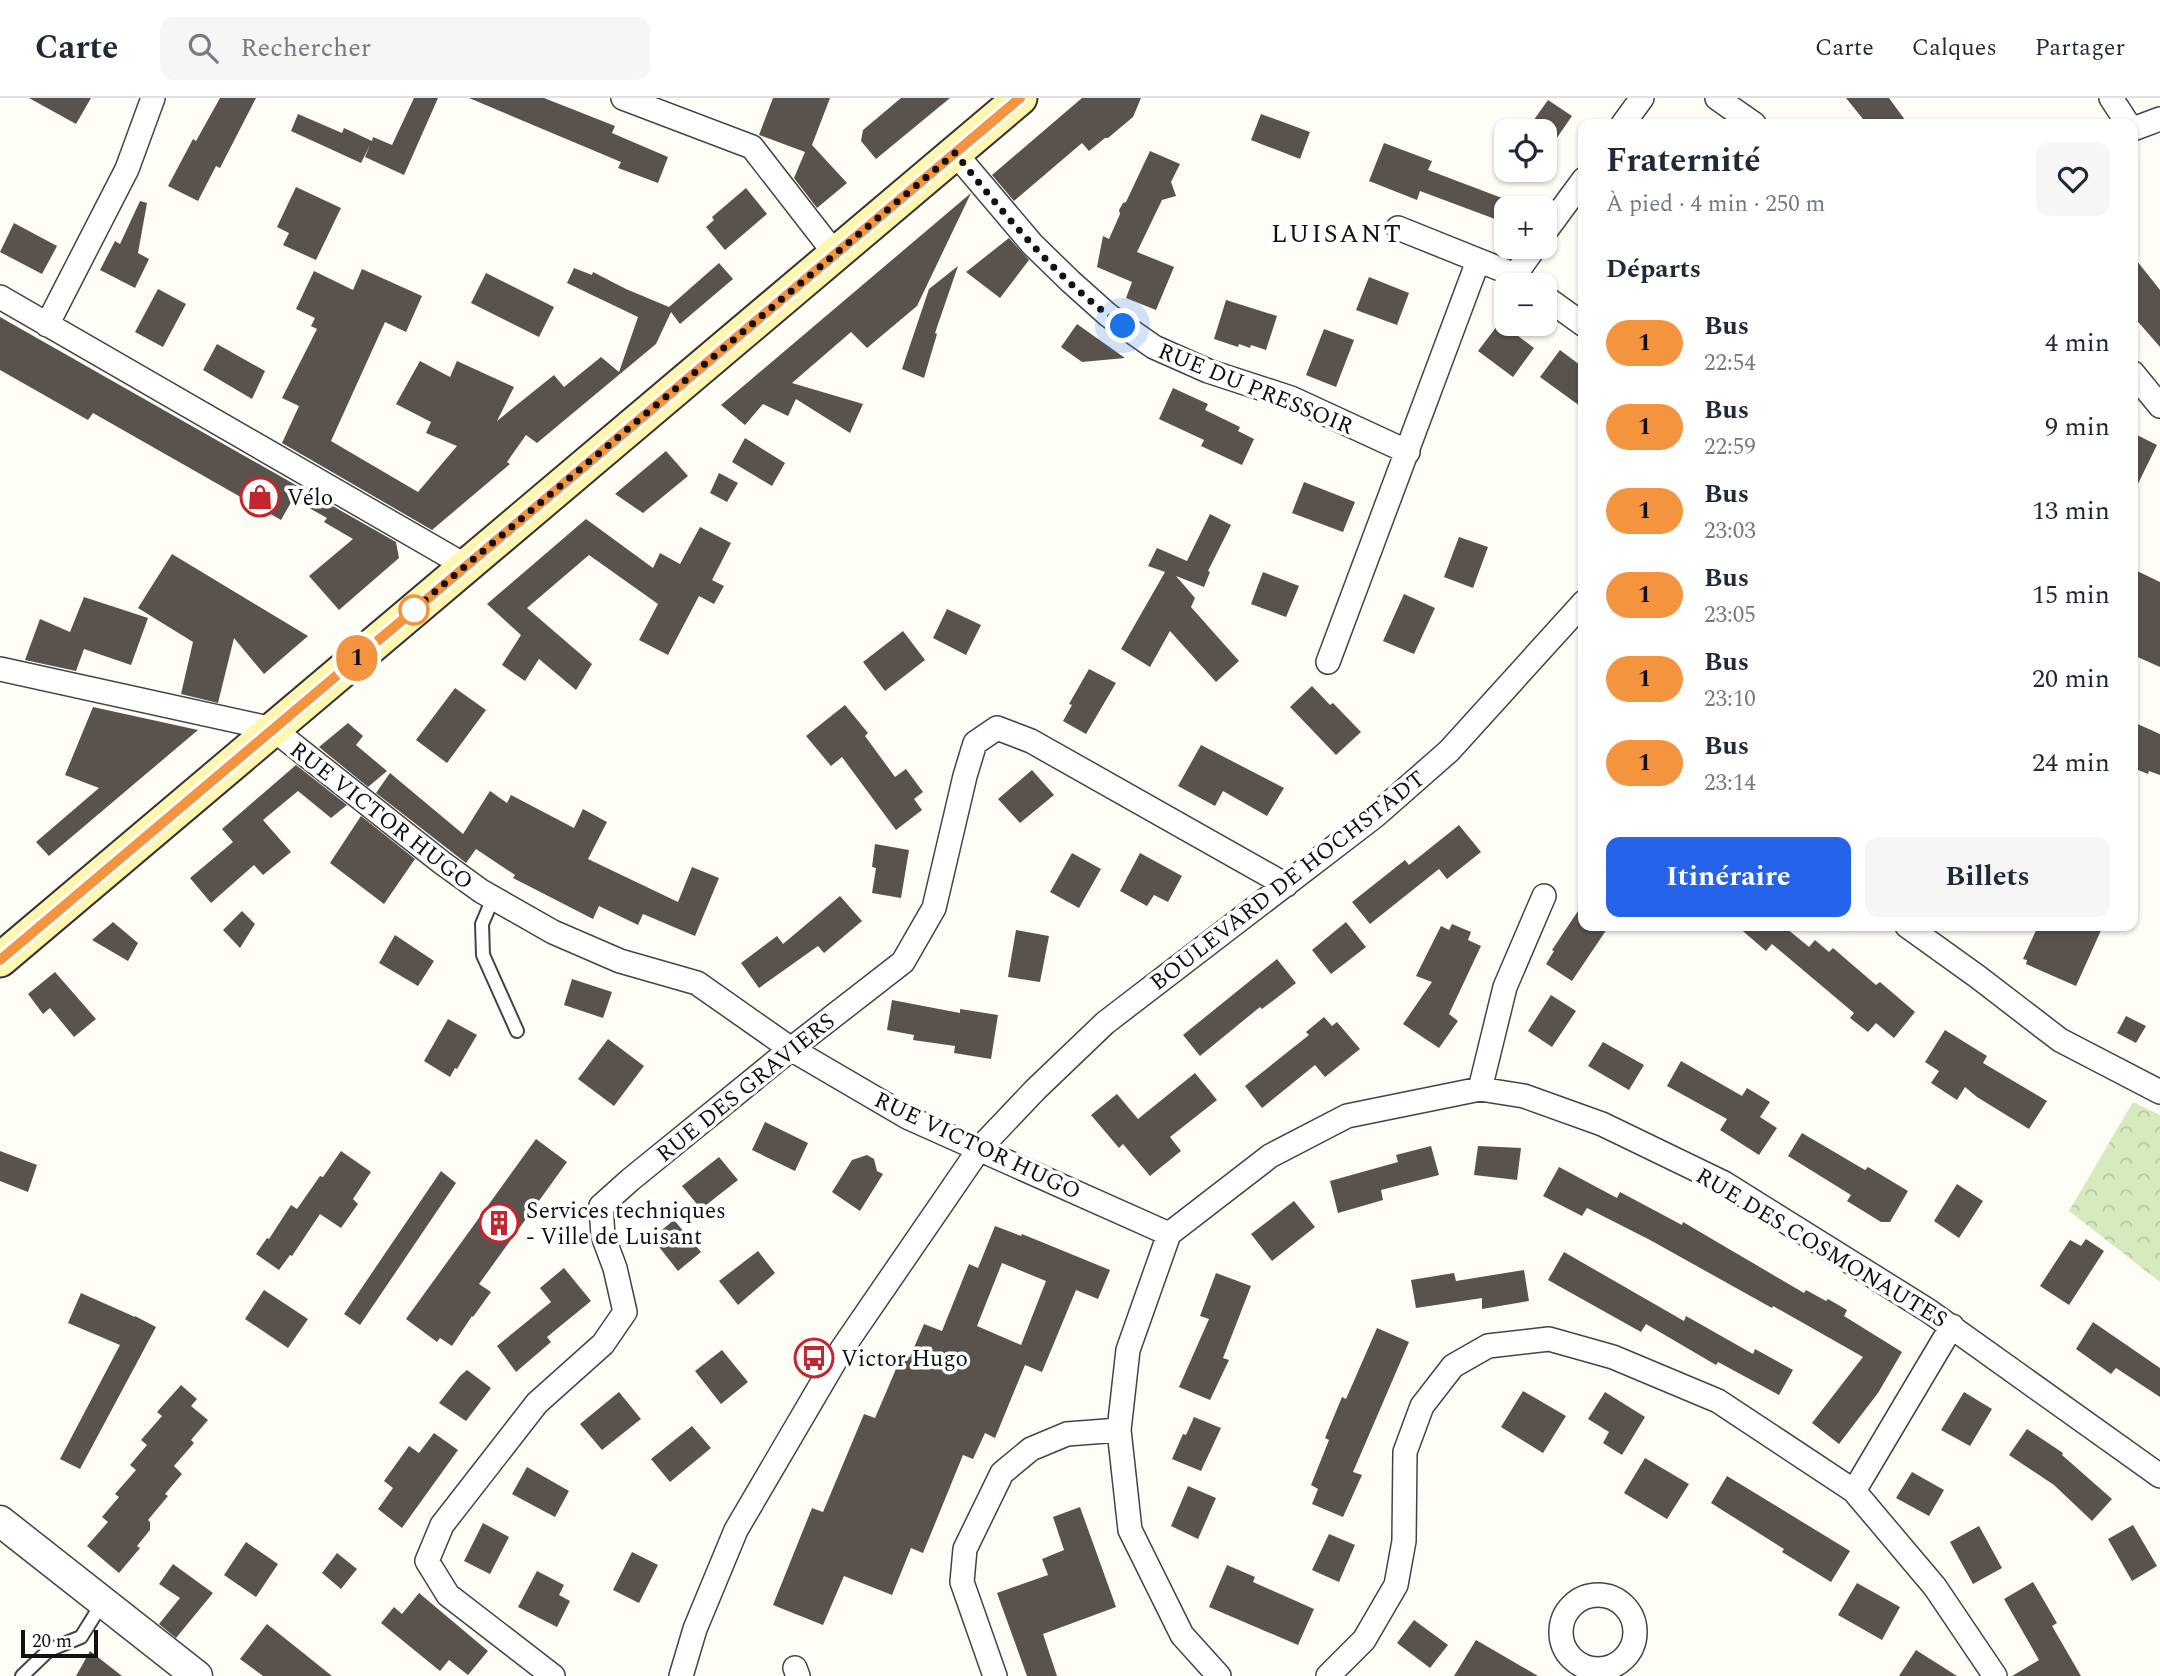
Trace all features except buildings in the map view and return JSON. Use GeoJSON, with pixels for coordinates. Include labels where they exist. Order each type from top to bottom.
{"type":"FeatureCollection","features":[{"type":"Feature","properties":{"kind":"main road"},"geometry":{"type":"LineString","coordinates":[[0,960],[1020,98]]}},
{"type":"Feature","properties":{"kind":"street"},"geometry":{"type":"LineString","coordinates":[[47,325],[127,169],[153,98]]}},
{"type":"Feature","properties":{"kind":"street"},"geometry":{"type":"LineString","coordinates":[[623,98],[664,105],[752,147],[836,255]]}},
{"type":"Feature","properties":{"kind":"street"},"geometry":{"type":"LineString","coordinates":[[1627,119],[1642,98]]}},
{"type":"Feature","properties":{"kind":"street"},"geometry":{"type":"LineString","coordinates":[[1717,98],[1747,119]]}},
{"type":"Feature","properties":{"kind":"street"},"geometry":{"type":"LineString","coordinates":[[2111,98],[2125,119]]}},
{"type":"Feature","properties":{"kind":"street"},"geometry":{"type":"LineString","coordinates":[[2138,127],[2160,119]]}},
{"type":"Feature","properties":{"kind":"street","name":"RUE DU PRESSOIR"},"geometry":{"type":"LineString","coordinates":[[955,153],[1032,244],[1108,315],[1154,347],[1208,371],[1291,398],[1408,452]]}},
{"type":"Feature","properties":{"kind":"street"},"geometry":{"type":"LineString","coordinates":[[1557,216],[1578,187]]}},
{"type":"Feature","properties":{"kind":"street"},"geometry":{"type":"LineString","coordinates":[[1398,228],[1506,273]]}},
{"type":"Feature","properties":{"kind":"street"},"geometry":{"type":"LineString","coordinates":[[1328,662],[1478,261]]}},
{"type":"Feature","properties":{"kind":"street"},"geometry":{"type":"LineString","coordinates":[[0,297],[466,566]]}},
{"type":"Feature","properties":{"kind":"street"},"geometry":{"type":"LineString","coordinates":[[1557,306],[1578,321]]}},
{"type":"Feature","properties":{"kind":"street","name":"BOULEVARD DE HOCHSTADT"},"geometry":{"type":"LineString","coordinates":[[681,1676],[695,1629],[736,1530],[842,1349],[980,1148],[1035,1090],[1105,1023],[1376,816],[1448,751],[1578,616]]}},
{"type":"Feature","properties":{"kind":"street"},"geometry":{"type":"LineString","coordinates":[[0,669],[273,729]]}},
{"type":"Feature","properties":{"kind":"street","name":"RUE DES GRAVIERS"},"geometry":{"type":"LineString","coordinates":[[553,1676],[448,1595],[427,1561],[442,1525],[537,1403],[603,1343],[625,1312],[615,1268],[603,1236],[600,1206],[791,1049],[903,962],[934,908],[975,743],[997,728],[1031,741],[1286,885]]}},
{"type":"Feature","properties":{"kind":"street","name":"RUE VICTOR HUGO"},"geometry":{"type":"LineString","coordinates":[[273,729],[441,862],[493,898],[553,932],[620,961],[697,983],[791,1049],[909,1118],[1170,1234]]}},
{"type":"Feature","properties":{"kind":"street"},"geometry":{"type":"LineString","coordinates":[[1480,1088],[1505,987],[1544,896]]}},
{"type":"Feature","properties":{"kind":"street"},"geometry":{"type":"LineString","coordinates":[[1915,931],[2060,1040],[2160,1092]]}},
{"type":"Feature","properties":{"kind":"street","name":"RUE DES COSMONAUTES"},"geometry":{"type":"LineString","coordinates":[[1170,1234],[1270,1156],[1346,1116],[1480,1088],[1524,1096],[1602,1124],[1724,1183],[1952,1326],[2160,1476]]}},
{"type":"Feature","properties":{"kind":"street"},"geometry":{"type":"LineString","coordinates":[[1170,1234],[1129,1350],[1119,1430],[1130,1530],[1182,1635],[1219,1676]]}},
{"type":"Feature","properties":{"kind":"street"},"geometry":{"type":"LineString","coordinates":[[1854,1491],[1952,1326]]}},
{"type":"Feature","properties":{"kind":"street"},"geometry":{"type":"LineString","coordinates":[[1328,1676],[1364,1640],[1396,1585],[1404,1541],[1405,1452],[1422,1406],[1453,1366],[1488,1346],[1549,1339],[1613,1357],[1718,1401],[1854,1491],[1935,1587],[1995,1676]]}},
{"type":"Feature","properties":{"kind":"street"},"geometry":{"type":"LineString","coordinates":[[995,1676],[962,1582],[965,1549],[1002,1473],[1031,1449],[1067,1434],[1119,1430]]}},
{"type":"Feature","properties":{"kind":"street"},"geometry":{"type":"LineString","coordinates":[[0,1521],[197,1676]]}},
{"type":"Feature","properties":{"kind":"lane","name":"RUE VICTOR HUGO"},"geometry":{"type":"LineString","coordinates":[[493,898],[482,924],[483,955],[517,1031]]}},
{"type":"Feature","properties":{"kind":"lane"},"geometry":{"type":"LineString","coordinates":[[22,1676],[49,1650],[81,1637],[103,1602]]}},
{"type":"Feature","properties":{"kind":"green space"},"geometry":{"type":"Polygon","coordinates":[[[2133,1102],[2160,1115],[2160,1282],[2069,1211],[2133,1102]]]}},
{"type":"Feature","properties":{"kind":"bus line","name":"1"},"geometry":{"type":"LineString","coordinates":[[0,960],[1020,98]]}},
{"type":"Feature","properties":{"kind":"place","name":"Vélo"},"geometry":{"type":"Point","coordinates":[260,497]}},
{"type":"Feature","properties":{"kind":"place","name":"Services techniques - Ville de Luisant"},"geometry":{"type":"Point","coordinates":[499,1223]}},
{"type":"Feature","properties":{"kind":"place","name":"Victor Hugo"},"geometry":{"type":"Point","coordinates":[814,1358]}},
{"type":"Feature","properties":{"kind":"district","name":"LUISANT"},"geometry":{"type":"Point","coordinates":[1337,233]}},
{"type":"Feature","properties":{"kind":"route"},"geometry":{"type":"LineString","coordinates":[[414,610],[405,617],[955,153],[1032,244],[1123,326]]}}]}
